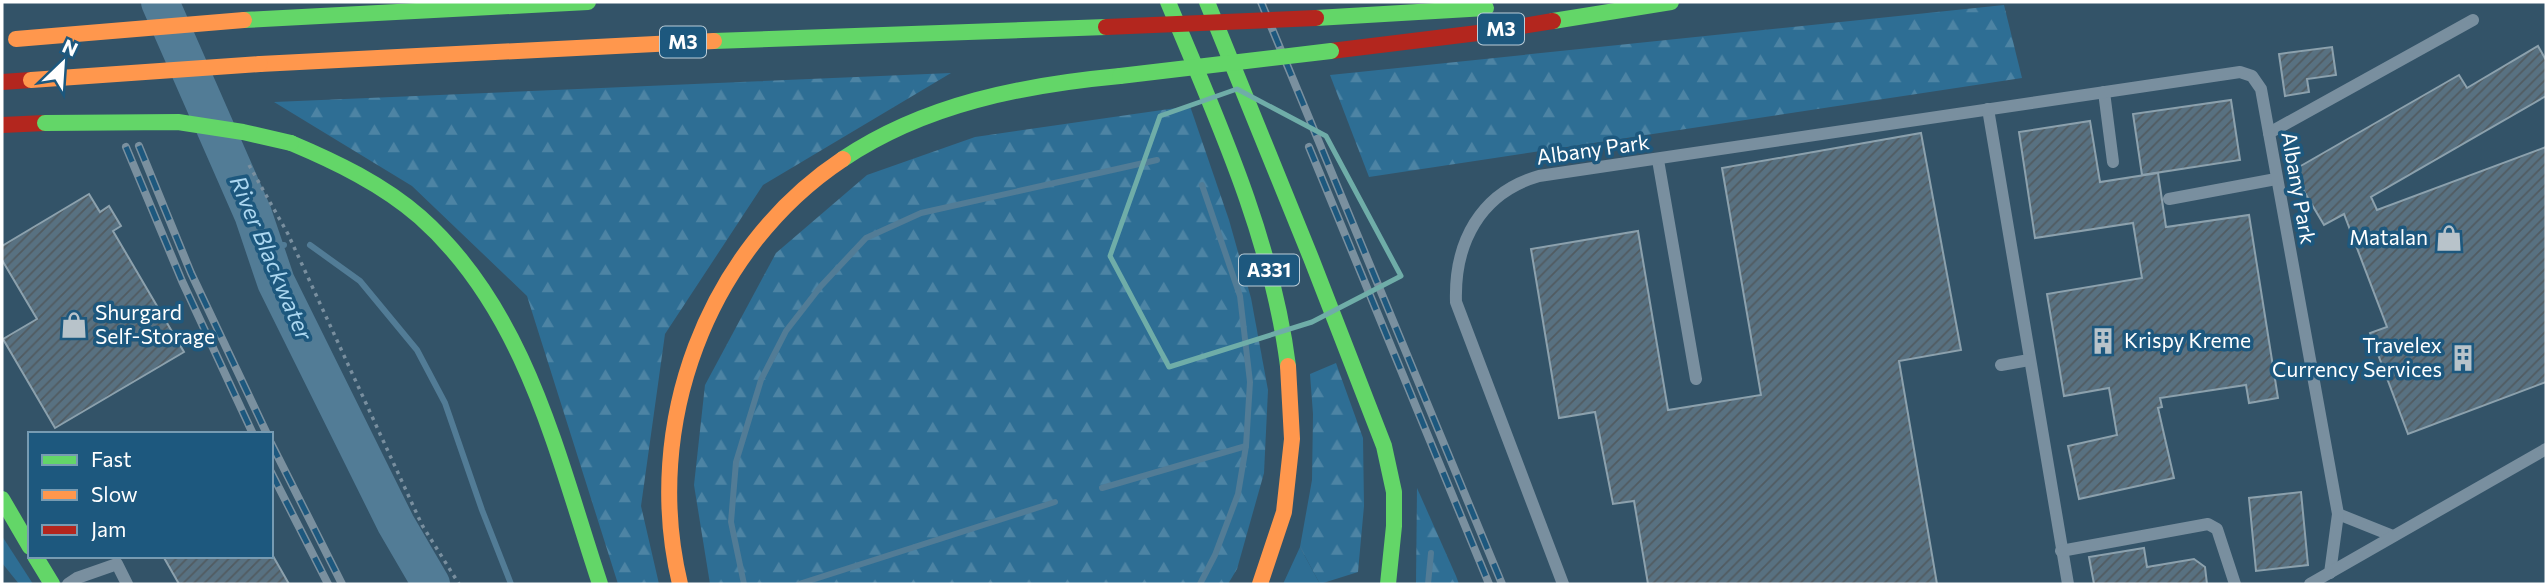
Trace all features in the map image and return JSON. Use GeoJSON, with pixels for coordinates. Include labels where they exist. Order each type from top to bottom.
{"type":"FeatureCollection","features":[{"type":"Feature","properties":{"kind":"main road"},"geometry":{"type":"LineString","coordinates":[[9,40],[244,20],[588,2]]}},
{"type":"Feature","properties":{"kind":"main road","name":"A331"},"geometry":{"type":"LineString","coordinates":[[1168,2],[1218,121],[1258,232],[1284,335],[1291,413],[1289,480],[1279,532],[1260,584]]}},
{"type":"Feature","properties":{"kind":"main road","name":"A331"},"geometry":{"type":"LineString","coordinates":[[1207,2],[1384,446],[1394,492],[1394,526],[1388,584]]}},
{"type":"Feature","properties":{"kind":"main road","name":"M3"},"geometry":{"type":"LineString","coordinates":[[1547,6],[1656,2]]}},
{"type":"Feature","properties":{"kind":"main road","name":"M3"},"geometry":{"type":"LineString","coordinates":[[680,584],[672,545],[668,495],[670,443],[678,402],[707,319],[736,268],[773,219],[799,192],[859,148],[896,128],[972,100],[1044,86],[1486,32],[1671,2]]}},
{"type":"Feature","properties":{"kind":"main road","name":"M3"},"geometry":{"type":"LineString","coordinates":[[2,82],[260,64],[680,42],[1106,27],[1507,7]]}},
{"type":"Feature","properties":{"kind":"main road"},"geometry":{"type":"LineString","coordinates":[[2,125],[178,122],[243,132],[291,143],[323,156],[369,180],[405,205],[444,240],[487,294],[533,385],[600,584]]}},
{"type":"Feature","properties":{"kind":"main road"},"geometry":{"type":"LineString","coordinates":[[2,499],[28,544]]}},
{"type":"Feature","properties":{"kind":"main road"},"geometry":{"type":"LineString","coordinates":[[36,558],[52,584]]}},
{"type":"Feature","properties":{"kind":"lane"},"geometry":{"type":"LineString","coordinates":[[2269,134],[2473,20]]}},
{"type":"Feature","properties":{"kind":"lane","name":"Albany Park"},"geometry":{"type":"LineString","coordinates":[[1563,584],[1456,302],[1456,268],[1462,246],[1477,219],[1499,197],[1522,182],[1539,176],[2244,72],[2255,78],[2260,86],[2338,513],[2330,573]]}},
{"type":"Feature","properties":{"kind":"lane"},"geometry":{"type":"LineString","coordinates":[[2104,92],[2113,162]]}},
{"type":"Feature","properties":{"kind":"lane"},"geometry":{"type":"LineString","coordinates":[[1988,108],[2068,584]]}},
{"type":"Feature","properties":{"kind":"lane"},"geometry":{"type":"LineString","coordinates":[[1658,160],[1696,379]]}},
{"type":"Feature","properties":{"kind":"lane"},"geometry":{"type":"LineString","coordinates":[[2169,199],[2276,179]]}},
{"type":"Feature","properties":{"kind":"lane"},"geometry":{"type":"LineString","coordinates":[[2001,365],[2029,360]]}},
{"type":"Feature","properties":{"kind":"lane"},"geometry":{"type":"LineString","coordinates":[[2310,584],[2546,449]]}},
{"type":"Feature","properties":{"kind":"lane"},"geometry":{"type":"LineString","coordinates":[[2338,513],[2393,536]]}},
{"type":"Feature","properties":{"kind":"lane"},"geometry":{"type":"LineString","coordinates":[[2061,551],[2208,524],[2217,529],[2235,584]]}},
{"type":"Feature","properties":{"kind":"lane"},"geometry":{"type":"LineString","coordinates":[[68,584],[77,578],[117,564],[127,584]]}},
{"type":"Feature","properties":{"kind":"path"},"geometry":{"type":"LineString","coordinates":[[245,157],[288,234],[422,525],[459,584]]}},
{"type":"Feature","properties":{"kind":"highlighted area"},"geometry":{"type":"Polygon","coordinates":[[[1237,89],[1326,136],[1401,276],[1312,322],[1169,367],[1110,256],[1160,116],[1237,89]]]}},
{"type":"Feature","properties":{"kind":"green space"},"geometry":{"type":"Polygon","coordinates":[[[2004,5],[2022,78],[1369,177],[1330,75],[2004,5]]]}},
{"type":"Feature","properties":{"kind":"green space"},"geometry":{"type":"Polygon","coordinates":[[[951,73],[763,185],[665,334],[641,506],[659,584],[618,584],[527,296],[412,186],[274,102],[951,73]]]}},
{"type":"Feature","properties":{"kind":"green space"},"geometry":{"type":"Polygon","coordinates":[[[1190,106],[1229,220],[1251,298],[1268,390],[1264,473],[1237,569],[1228,584],[710,584],[694,485],[705,385],[776,253],[867,175],[975,137],[1190,106]]]}},
{"type":"Feature","properties":{"kind":"green space"},"geometry":{"type":"Polygon","coordinates":[[[1336,363],[1363,438],[1364,506],[1358,572],[1320,584],[1300,547],[1312,480],[1313,414],[1310,374],[1336,363]]]}},
{"type":"Feature","properties":{"kind":"green space"},"geometry":{"type":"Polygon","coordinates":[[[1417,488],[1456,576],[1459,584],[1416,584],[1417,488]]]}},
{"type":"Feature","properties":{"kind":"green space"},"geometry":{"type":"Polygon","coordinates":[[[2,536],[33,584],[19,584],[2,563],[2,536]]]}},
{"type":"Feature","properties":{"kind":"green space"},"geometry":{"type":"Polygon","coordinates":[[[1300,547],[1320,584],[1283,584],[1300,547]]]}},
{"type":"Feature","properties":{"kind":"building"},"geometry":{"type":"Polygon","coordinates":[[[2538,46],[2546,60],[2546,96],[2371,197],[2377,210],[2546,147],[2546,382],[2408,434],[2370,333],[2387,327],[2344,214],[2324,225],[2292,171],[2459,75],[2467,88],[2538,46]]]}},
{"type":"Feature","properties":{"kind":"building"},"geometry":{"type":"Polygon","coordinates":[[[2332,47],[2336,75],[2307,79],[2309,92],[2285,96],[2279,54],[2332,47]]]}},
{"type":"Feature","properties":{"kind":"building"},"geometry":{"type":"Polygon","coordinates":[[[2231,100],[2240,160],[2142,175],[2133,114],[2231,100]]]}},
{"type":"Feature","properties":{"kind":"building"},"geometry":{"type":"Polygon","coordinates":[[[2090,121],[2100,182],[2158,173],[2166,227],[2249,215],[2278,398],[2249,403],[2246,385],[2160,398],[2162,407],[2158,408],[2174,478],[2079,499],[2068,446],[2117,435],[2109,388],[2064,396],[2047,294],[2142,278],[2133,223],[2035,238],[2019,132],[2090,121]]]}},
{"type":"Feature","properties":{"kind":"building"},"geometry":{"type":"Polygon","coordinates":[[[1921,133],[1961,350],[1899,361],[1937,584],[1648,584],[1634,501],[1613,504],[1595,412],[1559,418],[1531,249],[1638,231],[1668,410],[1761,395],[1722,168],[1921,133]]]}},
{"type":"Feature","properties":{"kind":"building"},"geometry":{"type":"Polygon","coordinates":[[[89,194],[100,212],[109,206],[121,226],[113,231],[184,352],[55,428],[3,339],[37,319],[2,260],[2,246],[89,194]]]}},
{"type":"Feature","properties":{"kind":"building"},"geometry":{"type":"Polygon","coordinates":[[[2301,492],[2308,565],[2256,571],[2249,498],[2301,492]]]}},
{"type":"Feature","properties":{"kind":"building"},"geometry":{"type":"Polygon","coordinates":[[[2144,548],[2147,567],[2194,559],[2205,567],[2207,584],[2094,584],[2089,557],[2144,548]]]}},
{"type":"Feature","properties":{"kind":"building"},"geometry":{"type":"Polygon","coordinates":[[[273,556],[289,584],[179,584],[164,558],[273,556]]]}},
{"type":"Feature","properties":{"kind":"waterway","name":"River Blackwater"},"geometry":{"type":"LineString","coordinates":[[160,2],[253,214],[276,282],[396,524],[431,584]]}},
{"type":"Feature","properties":{"kind":"waterway"},"geometry":{"type":"LineString","coordinates":[[744,584],[731,522],[736,462],[761,380],[786,331],[821,286],[866,238],[921,213],[1157,160]]}},
{"type":"Feature","properties":{"kind":"waterway"},"geometry":{"type":"LineString","coordinates":[[1200,584],[1215,555],[1238,494],[1246,446],[1250,382],[1240,296],[1202,185]]}},
{"type":"Feature","properties":{"kind":"waterway"},"geometry":{"type":"LineString","coordinates":[[264,246],[284,245]]}},
{"type":"Feature","properties":{"kind":"waterway"},"geometry":{"type":"LineString","coordinates":[[310,245],[360,281],[417,350],[445,403],[511,584]]}},
{"type":"Feature","properties":{"kind":"waterway"},"geometry":{"type":"LineString","coordinates":[[1102,488],[1246,446]]}},
{"type":"Feature","properties":{"kind":"waterway"},"geometry":{"type":"LineString","coordinates":[[799,584],[1055,502]]}},
{"type":"Feature","properties":{"kind":"waterway"},"geometry":{"type":"LineString","coordinates":[[1428,584],[1431,553]]}},
{"type":"Feature","properties":{"kind":"railway"},"geometry":{"type":"LineString","coordinates":[[1261,2],[1502,584]]}},
{"type":"Feature","properties":{"kind":"railway"},"geometry":{"type":"LineString","coordinates":[[139,146],[191,273],[266,432]]}},
{"type":"Feature","properties":{"kind":"railway"},"geometry":{"type":"LineString","coordinates":[[126,147],[182,281],[252,432]]}},
{"type":"Feature","properties":{"kind":"railway"},"geometry":{"type":"LineString","coordinates":[[1309,147],[1489,584]]}},
{"type":"Feature","properties":{"kind":"railway"},"geometry":{"type":"LineString","coordinates":[[273,447],[342,584]]}},
{"type":"Feature","properties":{"kind":"railway"},"geometry":{"type":"LineString","coordinates":[[273,476],[328,584]]}},
{"type":"Feature","properties":{"kind":"traffic: fast"},"geometry":{"type":"LineString","coordinates":[[244,20],[588,2]]}},
{"type":"Feature","properties":{"kind":"traffic: fast"},"geometry":{"type":"LineString","coordinates":[[1168,2],[1223,135],[1256,226],[1280,319],[1288,366]]}},
{"type":"Feature","properties":{"kind":"traffic: fast"},"geometry":{"type":"LineString","coordinates":[[1207,2],[1384,446],[1394,492],[1394,526],[1388,584]]}},
{"type":"Feature","properties":{"kind":"traffic: fast"},"geometry":{"type":"LineString","coordinates":[[1553,21],[1671,2]]}},
{"type":"Feature","properties":{"kind":"traffic: fast"},"geometry":{"type":"LineString","coordinates":[[1316,18],[1486,8]]}},
{"type":"Feature","properties":{"kind":"traffic: fast"},"geometry":{"type":"LineString","coordinates":[[714,41],[1106,27]]}},
{"type":"Feature","properties":{"kind":"traffic: fast"},"geometry":{"type":"LineString","coordinates":[[1120,76],[1331,51]]}},
{"type":"Feature","properties":{"kind":"traffic: fast"},"geometry":{"type":"LineString","coordinates":[[843,159],[907,124],[976,100],[1047,85],[1120,76]]}},
{"type":"Feature","properties":{"kind":"traffic: fast"},"geometry":{"type":"LineString","coordinates":[[45,123],[178,122],[291,143]]}},
{"type":"Feature","properties":{"kind":"traffic: fast"},"geometry":{"type":"LineString","coordinates":[[291,143],[358,175],[405,205],[456,254],[487,296],[534,387],[600,584]]}},
{"type":"Feature","properties":{"kind":"traffic: fast"},"geometry":{"type":"LineString","coordinates":[[2,499],[28,544]]}},
{"type":"Feature","properties":{"kind":"traffic: fast"},"geometry":{"type":"LineString","coordinates":[[36,558],[52,584]]}},
{"type":"Feature","properties":{"kind":"traffic: slow"},"geometry":{"type":"LineString","coordinates":[[16,39],[244,20]]}},
{"type":"Feature","properties":{"kind":"traffic: slow"},"geometry":{"type":"LineString","coordinates":[[260,64],[714,41]]}},
{"type":"Feature","properties":{"kind":"traffic: slow"},"geometry":{"type":"LineString","coordinates":[[31,80],[260,64]]}},
{"type":"Feature","properties":{"kind":"traffic: slow"},"geometry":{"type":"LineString","coordinates":[[680,584],[670,524],[670,464],[679,404],[696,346],[721,292],[754,242],[795,197],[843,159]]}},
{"type":"Feature","properties":{"kind":"traffic: slow"},"geometry":{"type":"LineString","coordinates":[[1260,584],[1284,512],[1292,439],[1288,366]]}},
{"type":"Feature","properties":{"kind":"traffic: jam"},"geometry":{"type":"LineString","coordinates":[[1106,27],[1316,18]]}},
{"type":"Feature","properties":{"kind":"traffic: jam"},"geometry":{"type":"LineString","coordinates":[[1331,51],[1553,21]]}},
{"type":"Feature","properties":{"kind":"traffic: jam"},"geometry":{"type":"LineString","coordinates":[[2,82],[31,80]]}},
{"type":"Feature","properties":{"kind":"traffic: jam"},"geometry":{"type":"LineString","coordinates":[[2,125],[45,123]]}},
{"type":"Feature","properties":{"kind":"place","name":"Matalan"},"geometry":{"type":"Point","coordinates":[2449,238]}},
{"type":"Feature","properties":{"kind":"place","name":"Shurgard Self-Storage"},"geometry":{"type":"Point","coordinates":[74,325]}},
{"type":"Feature","properties":{"kind":"place","name":"Krispy Kreme"},"geometry":{"type":"Point","coordinates":[2103,341]}},
{"type":"Feature","properties":{"kind":"place","name":"Travelex Currency Services"},"geometry":{"type":"Point","coordinates":[2463,358]}}]}
